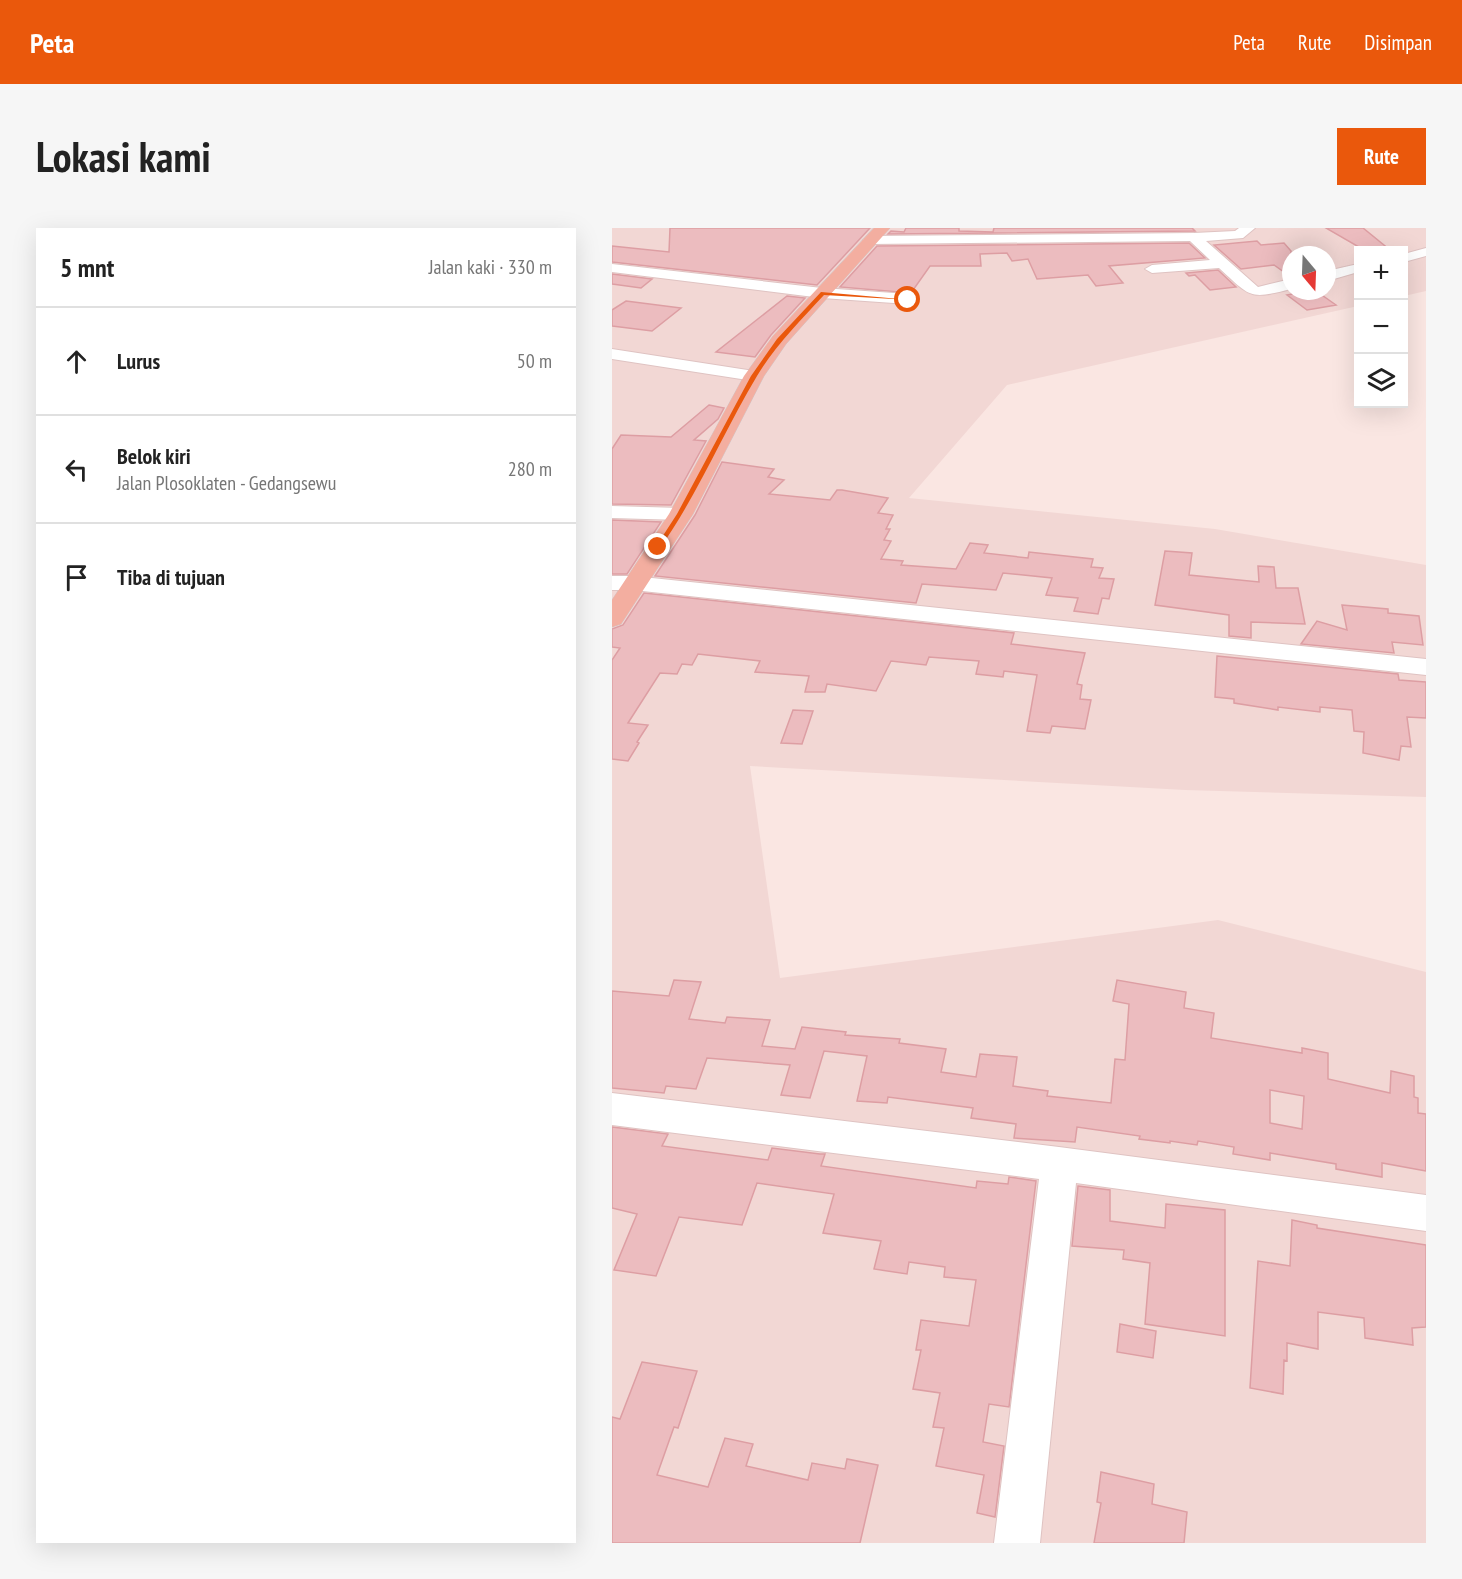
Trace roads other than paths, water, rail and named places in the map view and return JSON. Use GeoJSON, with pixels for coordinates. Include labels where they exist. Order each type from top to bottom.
{"type":"FeatureCollection","features":[{"type":"Feature","properties":{"kind":"main road"},"geometry":{"type":"LineString","coordinates":[[612,619],[623,583],[681,514],[754,376],[779,340],[876,231]]}},
{"type":"Feature","properties":{"kind":"street"},"geometry":{"type":"LineString","coordinates":[[876,231],[1194,237],[1238,235],[1248,228]]}},
{"type":"Feature","properties":{"kind":"street"},"geometry":{"type":"LineString","coordinates":[[1194,237],[1253,291],[1282,286]]}},
{"type":"Feature","properties":{"kind":"street"},"geometry":{"type":"LineString","coordinates":[[1408,257],[1426,252]]}},
{"type":"Feature","properties":{"kind":"street"},"geometry":{"type":"LineString","coordinates":[[1152,269],[1225,263]]}},
{"type":"Feature","properties":{"kind":"street"},"geometry":{"type":"LineString","coordinates":[[612,268],[822,293],[908,300]]}},
{"type":"Feature","properties":{"kind":"street"},"geometry":{"type":"LineString","coordinates":[[1336,274],[1354,269]]}},
{"type":"Feature","properties":{"kind":"street"},"geometry":{"type":"LineString","coordinates":[[612,354],[754,376]]}},
{"type":"Feature","properties":{"kind":"street"},"geometry":{"type":"LineString","coordinates":[[612,512],[681,514]]}},
{"type":"Feature","properties":{"kind":"street"},"geometry":{"type":"LineString","coordinates":[[623,583],[1426,667]]}},
{"type":"Feature","properties":{"kind":"street"},"geometry":{"type":"LineString","coordinates":[[612,1109],[1059,1164],[1426,1213]]}},
{"type":"Feature","properties":{"kind":"street"},"geometry":{"type":"LineString","coordinates":[[1017,1543],[1059,1164]]}}]}
